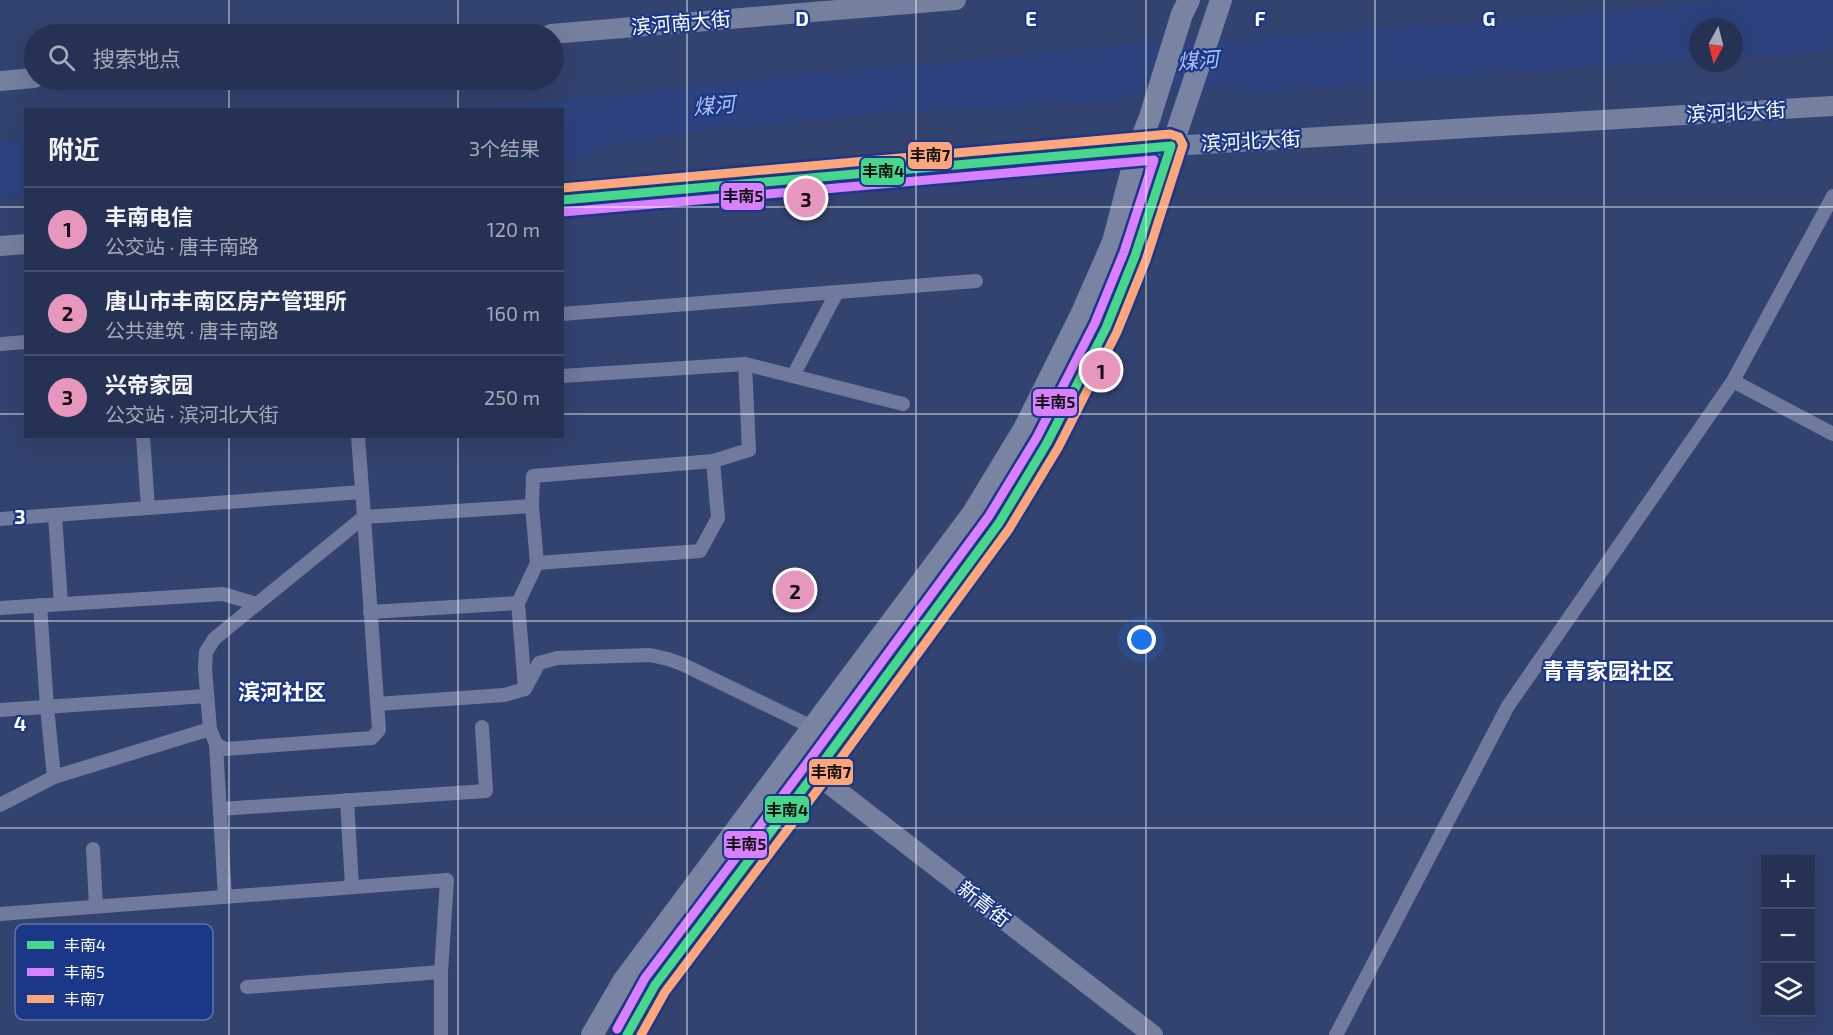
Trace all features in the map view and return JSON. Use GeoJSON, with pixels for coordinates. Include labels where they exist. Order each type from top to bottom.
{"type":"FeatureCollection","features":[{"type":"Feature","properties":{"kind":"main road","name":"滨河南大街"},"geometry":{"type":"LineString","coordinates":[[564,33],[956,0]]}},
{"type":"Feature","properties":{"kind":"main road"},"geometry":{"type":"LineString","coordinates":[[627,1035],[655,986],[999,523],[1047,443],[1106,328],[1135,256],[1219,4]]}},
{"type":"Feature","properties":{"kind":"main road"},"geometry":{"type":"LineString","coordinates":[[592,1035],[624,980],[973,513],[1024,429],[1081,315],[1113,242],[1137,150],[1150,117],[1185,7]]}},
{"type":"Feature","properties":{"kind":"main road"},"geometry":{"type":"LineString","coordinates":[[0,81],[24,79]]}},
{"type":"Feature","properties":{"kind":"main road","name":"滨河北大街"},"geometry":{"type":"LineString","coordinates":[[564,200],[1171,146],[1833,106]]}},
{"type":"Feature","properties":{"kind":"main road"},"geometry":{"type":"LineString","coordinates":[[0,246],[24,244]]}},
{"type":"Feature","properties":{"kind":"main road","name":"新青街"},"geometry":{"type":"LineString","coordinates":[[815,773],[1153,1035]]}},
{"type":"Feature","properties":{"kind":"street"},"geometry":{"type":"LineString","coordinates":[[1336,1035],[1508,706],[1733,381],[1833,196]]}},
{"type":"Feature","properties":{"kind":"street"},"geometry":{"type":"LineString","coordinates":[[564,314],[976,281]]}},
{"type":"Feature","properties":{"kind":"street"},"geometry":{"type":"LineString","coordinates":[[793,376],[837,292]]}},
{"type":"Feature","properties":{"kind":"street"},"geometry":{"type":"LineString","coordinates":[[0,344],[24,342]]}},
{"type":"Feature","properties":{"kind":"street"},"geometry":{"type":"LineString","coordinates":[[525,688],[518,603],[537,563],[532,506],[533,476],[713,461],[749,450],[746,363]]}},
{"type":"Feature","properties":{"kind":"street"},"geometry":{"type":"LineString","coordinates":[[564,376],[746,363],[903,404]]}},
{"type":"Feature","properties":{"kind":"street"},"geometry":{"type":"LineString","coordinates":[[1733,381],[1833,434]]}},
{"type":"Feature","properties":{"kind":"street"},"geometry":{"type":"LineString","coordinates":[[144,438],[148,508]]}},
{"type":"Feature","properties":{"kind":"street"},"geometry":{"type":"LineString","coordinates":[[216,744],[225,749],[372,738],[379,730],[358,438]]}},
{"type":"Feature","properties":{"kind":"street"},"geometry":{"type":"LineString","coordinates":[[537,563],[700,551],[718,518],[713,461]]}},
{"type":"Feature","properties":{"kind":"street"},"geometry":{"type":"LineString","coordinates":[[0,519],[362,492]]}},
{"type":"Feature","properties":{"kind":"street"},"geometry":{"type":"LineString","coordinates":[[225,897],[216,744],[210,729],[205,669],[206,652],[214,639],[364,517],[532,506]]}},
{"type":"Feature","properties":{"kind":"street"},"geometry":{"type":"LineString","coordinates":[[55,515],[62,604]]}},
{"type":"Feature","properties":{"kind":"street"},"geometry":{"type":"LineString","coordinates":[[0,608],[224,594],[257,604]]}},
{"type":"Feature","properties":{"kind":"street"},"geometry":{"type":"LineString","coordinates":[[370,612],[518,603]]}},
{"type":"Feature","properties":{"kind":"street"},"geometry":{"type":"LineString","coordinates":[[40,605],[46,706],[54,777]]}},
{"type":"Feature","properties":{"kind":"street"},"geometry":{"type":"LineString","coordinates":[[377,704],[504,695],[525,688],[539,663],[557,658],[650,655],[682,664],[814,728]]}},
{"type":"Feature","properties":{"kind":"street"},"geometry":{"type":"LineString","coordinates":[[0,710],[207,696]]}},
{"type":"Feature","properties":{"kind":"street"},"geometry":{"type":"LineString","coordinates":[[220,809],[486,791],[482,727]]}},
{"type":"Feature","properties":{"kind":"street"},"geometry":{"type":"LineString","coordinates":[[0,805],[54,777],[210,729]]}},
{"type":"Feature","properties":{"kind":"street"},"geometry":{"type":"LineString","coordinates":[[347,800],[352,887]]}},
{"type":"Feature","properties":{"kind":"street"},"geometry":{"type":"LineString","coordinates":[[93,849],[96,906]]}},
{"type":"Feature","properties":{"kind":"street"},"geometry":{"type":"LineString","coordinates":[[0,914],[447,880],[441,972],[441,1035]]}},
{"type":"Feature","properties":{"kind":"street"},"geometry":{"type":"LineString","coordinates":[[247,987],[441,972]]}},
{"type":"Feature","properties":{"kind":"water","name":"煤河"},"geometry":{"type":"Polygon","coordinates":[[[1729,0],[1833,0],[1833,51],[1743,57],[1743,18],[1689,18],[1689,61],[1399,80],[1253,93],[1235,89],[1130,95],[1119,103],[924,110],[715,129],[607,145],[568,163],[564,159],[564,108],[476,108],[792,75],[1142,43],[1254,38],[1640,9],[1729,0]]]}},
{"type":"Feature","properties":{"kind":"water"},"geometry":{"type":"Polygon","coordinates":[[[24,140],[24,197],[0,198],[0,141],[24,140]]]}},
{"type":"Feature","properties":{"kind":"transit line","name":"丰南7"},"geometry":{"type":"LineString","coordinates":[[564,188],[1170,134],[1179,137],[1183,145],[1146,260],[1117,332],[1058,448],[1009,529],[825,780],[665,992],[641,1035]]}},
{"type":"Feature","properties":{"kind":"transit line","name":"丰南4"},"geometry":{"type":"LineString","coordinates":[[564,200],[1171,146],[1135,256],[1106,328],[1047,443],[999,523],[655,985],[627,1035]]}},
{"type":"Feature","properties":{"kind":"transit line","name":"丰南5"},"geometry":{"type":"LineString","coordinates":[[564,212],[1154,160],[1124,252],[1095,323],[1037,437],[989,516],[645,978],[617,1029]]}},
{"type":"Feature","properties":{"kind":"place","name":"兴帝家园"},"geometry":{"type":"Point","coordinates":[806,198]}},
{"type":"Feature","properties":{"kind":"place","name":"丰南电信"},"geometry":{"type":"Point","coordinates":[1101,370]}},
{"type":"Feature","properties":{"kind":"place","name":"唐山市丰南区房产管理所"},"geometry":{"type":"Point","coordinates":[795,590]}},
{"type":"Feature","properties":{"kind":"district","name":"青青家园社区"},"geometry":{"type":"Point","coordinates":[1608,671]}},
{"type":"Feature","properties":{"kind":"district","name":"滨河社区"},"geometry":{"type":"Point","coordinates":[282,692]}}]}
